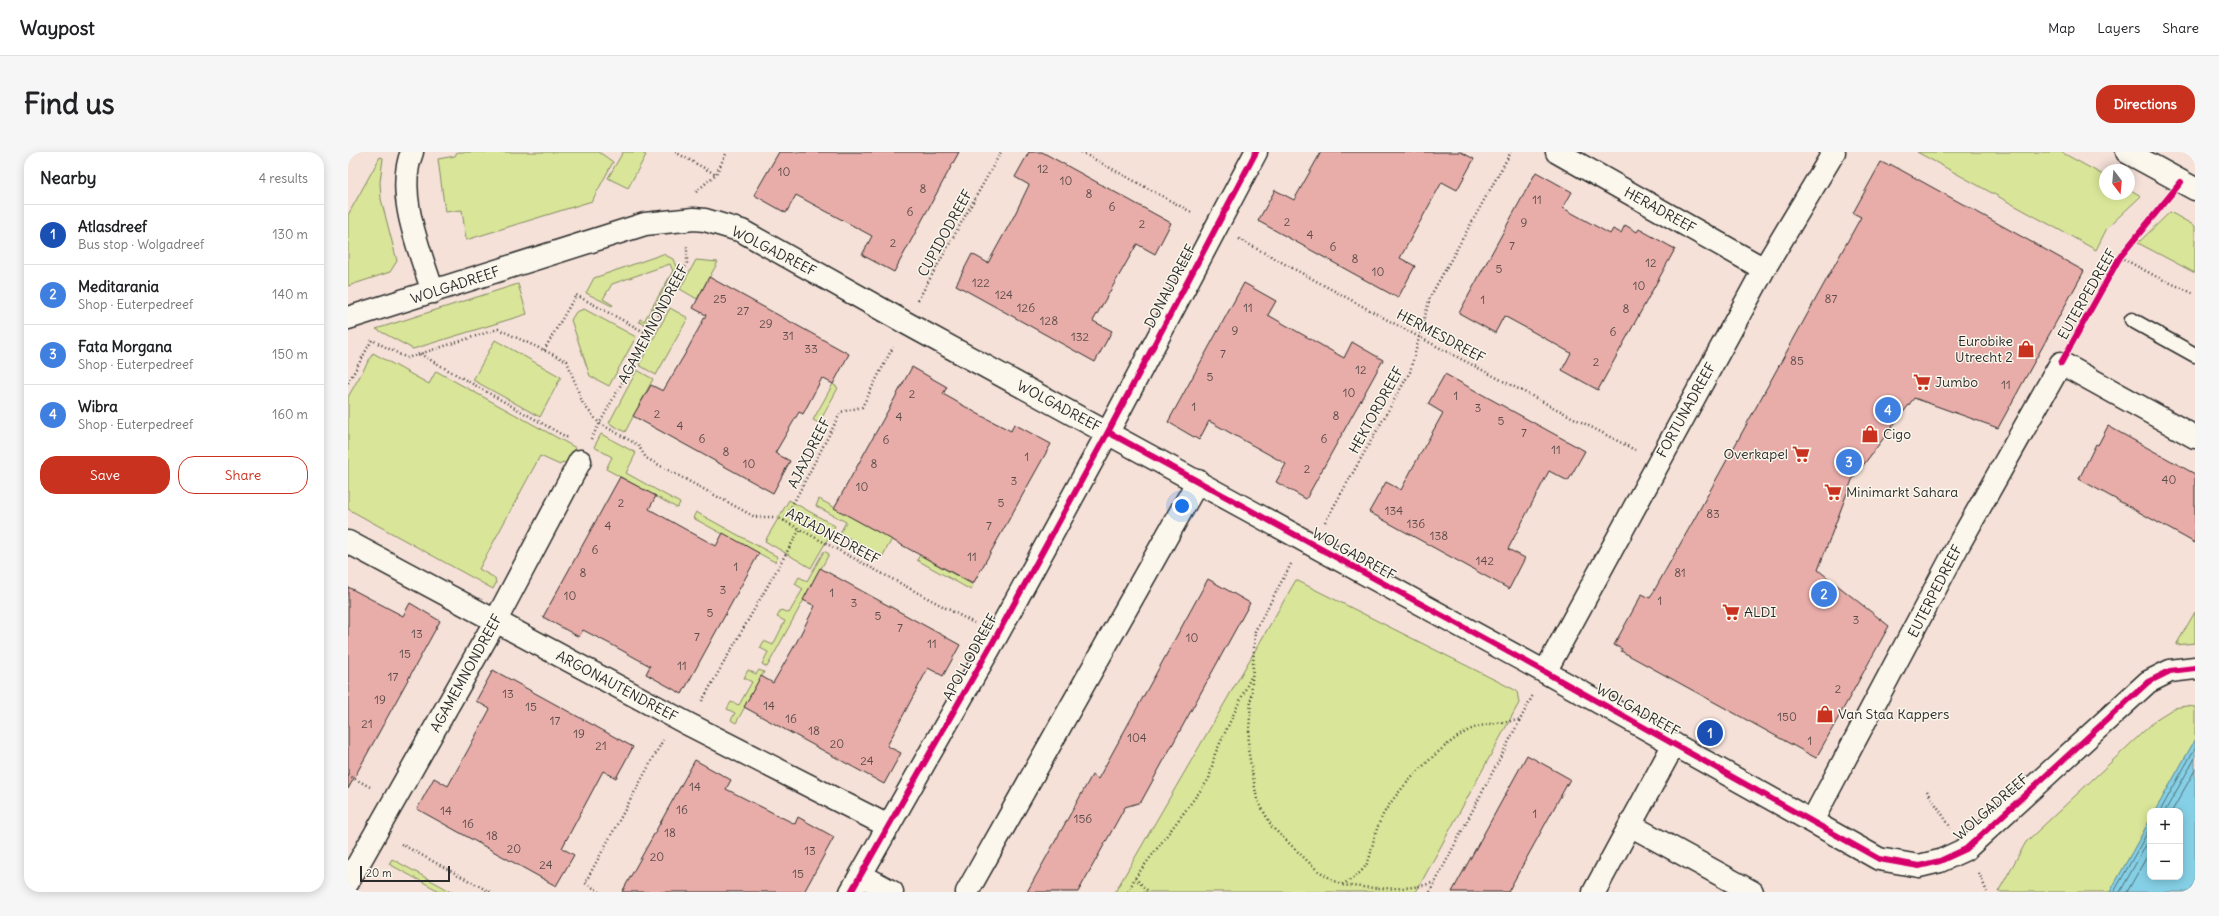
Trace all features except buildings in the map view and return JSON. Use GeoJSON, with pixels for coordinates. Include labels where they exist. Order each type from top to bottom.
{"type":"FeatureCollection","features":[{"type":"Feature","properties":{"kind":"street"},"geometry":{"type":"LineString","coordinates":[[412,152],[408,162],[406,192],[414,232],[433,292]]}},
{"type":"Feature","properties":{"kind":"street","name":"DONAUDREEF"},"geometry":{"type":"LineString","coordinates":[[1108,432],[1215,226],[1256,152]]}},
{"type":"Feature","properties":{"kind":"street","name":"HERADREEF"},"geometry":{"type":"LineString","coordinates":[[1557,152],[1764,269]]}},
{"type":"Feature","properties":{"kind":"street","name":"FORTUNADREEF"},"geometry":{"type":"LineString","coordinates":[[1545,672],[1764,269],[1834,152]]}},
{"type":"Feature","properties":{"kind":"street"},"geometry":{"type":"LineString","coordinates":[[2127,152],[2195,189]]}},
{"type":"Feature","properties":{"kind":"street","name":"WOLGADREEF"},"geometry":{"type":"LineString","coordinates":[[348,318],[645,224],[690,219],[705,220],[742,231],[906,323],[1198,481],[1308,543],[1545,672],[1879,859],[1919,866],[1940,861],[1966,848],[2148,682],[2170,670],[2195,668]]}},
{"type":"Feature","properties":{"kind":"street","name":"EUTERPEDREEF"},"geometry":{"type":"LineString","coordinates":[[1812,821],[1960,542],[2061,363],[2195,437]]}},
{"type":"Feature","properties":{"kind":"street","name":"APOLLODREEF"},"geometry":{"type":"LineString","coordinates":[[892,892],[856,883],[997,635],[1108,432]]}},
{"type":"Feature","properties":{"kind":"street","name":"AGAMEMNONDREEF"},"geometry":{"type":"LineString","coordinates":[[348,882],[495,622],[580,461]]}},
{"type":"Feature","properties":{"kind":"street"},"geometry":{"type":"LineString","coordinates":[[967,892],[1198,481]]}},
{"type":"Feature","properties":{"kind":"street","name":"ARGONAUTENDREEF"},"geometry":{"type":"LineString","coordinates":[[348,542],[688,724],[888,826]]}},
{"type":"Feature","properties":{"kind":"street"},"geometry":{"type":"LineString","coordinates":[[1594,892],[1674,744]]}},
{"type":"Feature","properties":{"kind":"street"},"geometry":{"type":"LineString","coordinates":[[1630,825],[1752,892]]}},
{"type":"Feature","properties":{"kind":"lane"},"geometry":{"type":"LineString","coordinates":[[2132,320],[2195,355]]}},
{"type":"Feature","properties":{"kind":"path"},"geometry":{"type":"LineString","coordinates":[[675,152],[716,174],[727,152]]}},
{"type":"Feature","properties":{"kind":"path"},"geometry":{"type":"LineString","coordinates":[[2120,257],[2157,278],[2195,294]]}},
{"type":"Feature","properties":{"kind":"path"},"geometry":{"type":"LineString","coordinates":[[544,350],[576,295],[648,334]]}},
{"type":"Feature","properties":{"kind":"path"},"geometry":{"type":"LineString","coordinates":[[348,383],[372,340],[407,358],[498,329],[567,361],[583,404],[599,424]]}},
{"type":"Feature","properties":{"kind":"path"},"geometry":{"type":"LineString","coordinates":[[420,354],[572,440]]}},
{"type":"Feature","properties":{"kind":"path"},"geometry":{"type":"LineString","coordinates":[[1430,892],[1545,672]]}},
{"type":"Feature","properties":{"kind":"path"},"geometry":{"type":"LineString","coordinates":[[1128,892],[1135,878],[1209,779],[1215,754],[1252,675]]}},
{"type":"Feature","properties":{"kind":"path"},"geometry":{"type":"LineString","coordinates":[[1341,885],[1358,877],[1369,864],[1373,843],[1381,818],[1409,780],[1444,746],[1474,728],[1520,720]]}},
{"type":"Feature","properties":{"kind":"path"},"geometry":{"type":"LineString","coordinates":[[348,775],[369,786],[388,812],[400,844],[490,892]]}},
{"type":"Feature","properties":{"kind":"path"},"geometry":{"type":"LineString","coordinates":[[1135,878],[1149,892]]}},
{"type":"Feature","properties":{"kind":"path"},"geometry":{"type":"LineString","coordinates":[[1341,885],[1396,889],[1427,886],[1435,882]]}},
{"type":"Feature","properties":{"kind":"green space"},"geometry":{"type":"Polygon","coordinates":[[[457,152],[599,152],[613,162],[592,201],[466,240],[462,210],[445,212],[438,159],[455,156],[457,152]]]}},
{"type":"Feature","properties":{"kind":"green space"},"geometry":{"type":"Polygon","coordinates":[[[623,152],[640,152],[646,155],[628,188],[608,178],[623,152]]]}},
{"type":"Feature","properties":{"kind":"green space"},"geometry":{"type":"Polygon","coordinates":[[[1917,152],[2061,152],[2099,173],[2099,200],[2135,200],[2135,192],[2141,196],[2107,228],[2096,250],[1917,152]]]}},
{"type":"Feature","properties":{"kind":"green space"},"geometry":{"type":"Polygon","coordinates":[[[380,157],[383,158],[380,182],[381,199],[397,261],[390,272],[348,286],[348,215],[380,157]]]}},
{"type":"Feature","properties":{"kind":"green space"},"geometry":{"type":"Polygon","coordinates":[[[2170,212],[2195,226],[2195,273],[2138,243],[2170,212]]]}},
{"type":"Feature","properties":{"kind":"green space"},"geometry":{"type":"Polygon","coordinates":[[[663,254],[673,259],[676,267],[645,324],[639,322],[640,319],[644,321],[673,271],[670,264],[612,284],[603,299],[613,305],[612,306],[586,293],[594,278],[663,254]]]}},
{"type":"Feature","properties":{"kind":"green space"},"geometry":{"type":"Polygon","coordinates":[[[696,260],[718,262],[697,299],[680,289],[696,260]]]}},
{"type":"Feature","properties":{"kind":"green space"},"geometry":{"type":"Polygon","coordinates":[[[518,284],[527,314],[413,349],[376,329],[518,284]]]}},
{"type":"Feature","properties":{"kind":"green space"},"geometry":{"type":"Polygon","coordinates":[[[670,308],[688,318],[656,375],[639,365],[670,308]]]}},
{"type":"Feature","properties":{"kind":"green space"},"geometry":{"type":"Polygon","coordinates":[[[584,309],[636,337],[609,386],[590,376],[571,320],[576,312],[584,309]]]}},
{"type":"Feature","properties":{"kind":"green space"},"geometry":{"type":"Polygon","coordinates":[[[495,340],[561,377],[540,417],[473,380],[495,340]]]}},
{"type":"Feature","properties":{"kind":"green space"},"geometry":{"type":"Polygon","coordinates":[[[373,353],[429,384],[436,371],[576,448],[567,464],[563,462],[560,465],[540,456],[479,569],[495,578],[496,583],[493,589],[348,509],[348,397],[373,353]]]}},
{"type":"Feature","properties":{"kind":"green space"},"geometry":{"type":"Polygon","coordinates":[[[637,370],[653,379],[625,432],[609,423],[637,370]]]}},
{"type":"Feature","properties":{"kind":"green space"},"geometry":{"type":"Polygon","coordinates":[[[833,384],[838,388],[819,423],[813,420],[833,384]]]}},
{"type":"Feature","properties":{"kind":"green space"},"geometry":{"type":"Polygon","coordinates":[[[601,434],[636,453],[626,473],[680,503],[677,508],[606,469],[612,457],[594,447],[601,434]]]}},
{"type":"Feature","properties":{"kind":"green space"},"geometry":{"type":"Polygon","coordinates":[[[819,499],[892,539],[882,557],[840,533],[846,522],[816,506],[819,499]]]}},
{"type":"Feature","properties":{"kind":"green space"},"geometry":{"type":"Polygon","coordinates":[[[789,500],[835,526],[811,568],[765,541],[789,500]]]}},
{"type":"Feature","properties":{"kind":"green space"},"geometry":{"type":"Polygon","coordinates":[[[696,512],[778,557],[775,562],[693,518],[696,512]]]}},
{"type":"Feature","properties":{"kind":"green space"},"geometry":{"type":"Polygon","coordinates":[[[824,551],[829,554],[767,667],[762,664],[768,652],[760,648],[764,641],[773,645],[785,621],[777,617],[781,610],[789,613],[803,589],[795,584],[799,577],[807,581],[824,551]]]}},
{"type":"Feature","properties":{"kind":"green space"},"geometry":{"type":"Polygon","coordinates":[[[920,555],[973,585],[971,590],[917,560],[920,555]]]}},
{"type":"Feature","properties":{"kind":"green space"},"geometry":{"type":"Polygon","coordinates":[[[1296,580],[1517,691],[1519,703],[1416,892],[1115,892],[1296,580]]]}},
{"type":"Feature","properties":{"kind":"green space"},"geometry":{"type":"Polygon","coordinates":[[[2195,612],[2195,643],[2176,645],[2195,612]]]}},
{"type":"Feature","properties":{"kind":"green space"},"geometry":{"type":"Polygon","coordinates":[[[748,670],[756,674],[759,670],[764,672],[736,723],[731,720],[735,713],[727,709],[731,702],[739,705],[752,682],[744,678],[748,670]]]}},
{"type":"Feature","properties":{"kind":"green space"},"geometry":{"type":"Polygon","coordinates":[[[2186,706],[2195,707],[2195,740],[2157,808],[2147,808],[2147,825],[2110,892],[1998,892],[2026,842],[2158,718],[2174,708],[2186,706]]]}},
{"type":"Feature","properties":{"kind":"green space"},"geometry":{"type":"Polygon","coordinates":[[[392,859],[452,892],[441,892],[389,864],[392,859]]]}},
{"type":"Feature","properties":{"kind":"water"},"geometry":{"type":"Polygon","coordinates":[[[2195,740],[2195,882],[2190,892],[2110,892],[2147,825],[2147,880],[2183,880],[2183,808],[2157,808],[2195,740]]]}},
{"type":"Feature","properties":{"kind":"cycle path"},"geometry":{"type":"LineString","coordinates":[[851,892],[997,635],[1108,432],[1256,152]]}},
{"type":"Feature","properties":{"kind":"cycle path"},"geometry":{"type":"LineString","coordinates":[[2061,363],[2120,257],[2181,182]]}},
{"type":"Feature","properties":{"kind":"cycle path"},"geometry":{"type":"LineString","coordinates":[[1108,432],[1545,672],[1879,859],[1919,866],[1940,861],[1966,849],[2148,682],[2170,671],[2195,668]]}},
{"type":"Feature","properties":{"kind":"place","name":"Eurobike Utrecht 2"},"geometry":{"type":"Point","coordinates":[2026,349]}},
{"type":"Feature","properties":{"kind":"place","name":"Jumbo"},"geometry":{"type":"Point","coordinates":[1922,382]}},
{"type":"Feature","properties":{"kind":"place","name":"Wibra"},"geometry":{"type":"Point","coordinates":[1888,410]}},
{"type":"Feature","properties":{"kind":"place","name":"Cigo"},"geometry":{"type":"Point","coordinates":[1870,434]}},
{"type":"Feature","properties":{"kind":"place","name":"Overkapel"},"geometry":{"type":"Point","coordinates":[1801,454]}},
{"type":"Feature","properties":{"kind":"place","name":"Fata Morgana"},"geometry":{"type":"Point","coordinates":[1849,462]}},
{"type":"Feature","properties":{"kind":"place","name":"Minimarkt Sahara"},"geometry":{"type":"Point","coordinates":[1833,492]}},
{"type":"Feature","properties":{"kind":"place","name":"Meditarania"},"geometry":{"type":"Point","coordinates":[1824,594]}},
{"type":"Feature","properties":{"kind":"place","name":"ALDI"},"geometry":{"type":"Point","coordinates":[1731,612]}},
{"type":"Feature","properties":{"kind":"place","name":"Van Staa Kappers"},"geometry":{"type":"Point","coordinates":[1825,714]}},
{"type":"Feature","properties":{"kind":"place","name":"Atlasdreef"},"geometry":{"type":"Point","coordinates":[1710,733]}}]}
